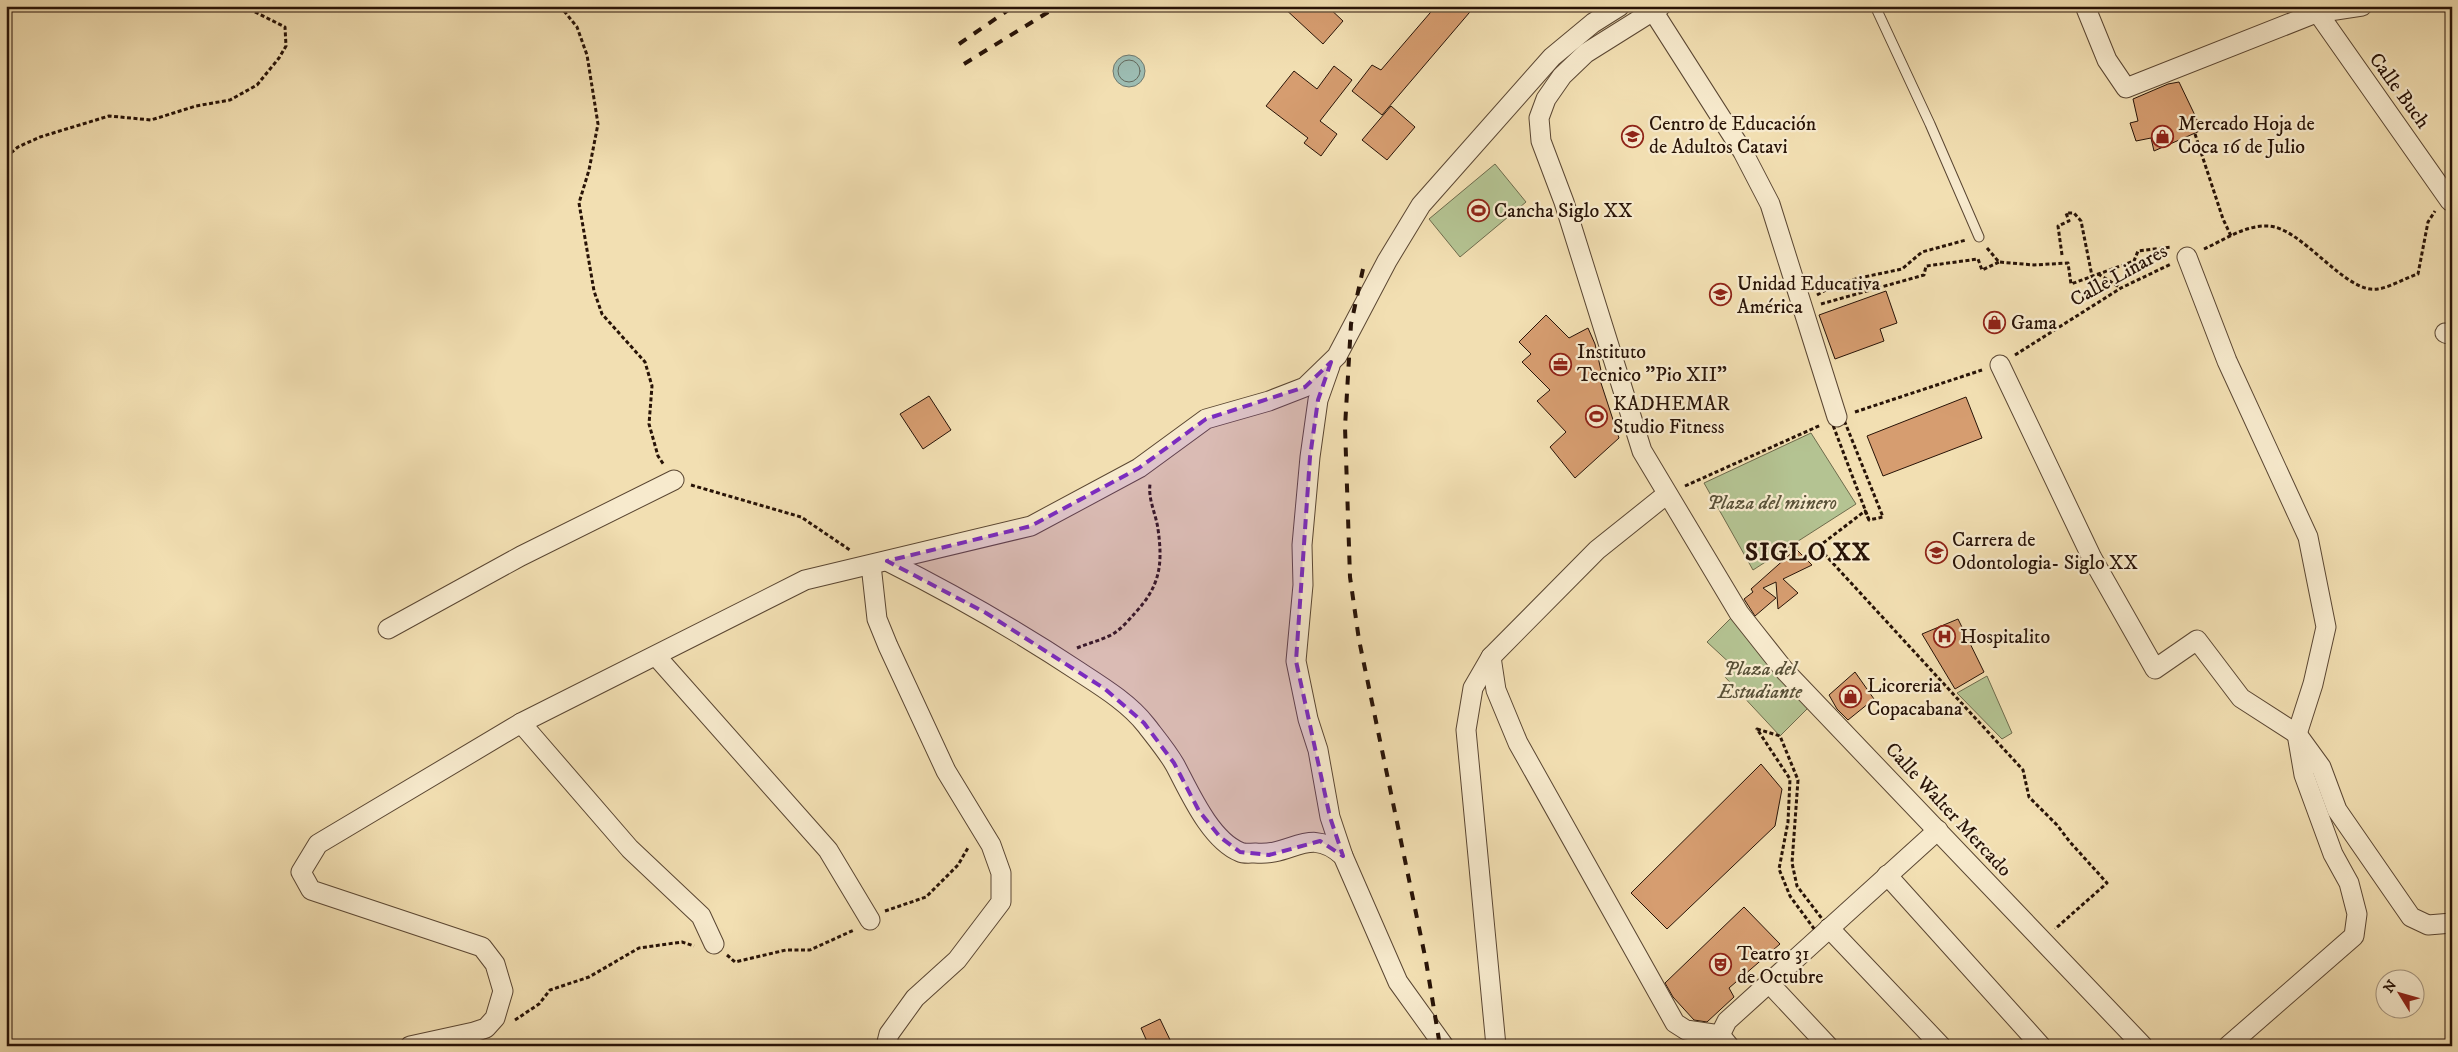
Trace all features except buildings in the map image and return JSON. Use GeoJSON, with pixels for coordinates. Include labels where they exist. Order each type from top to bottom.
{"type":"FeatureCollection","features":[{"type":"Feature","properties":{"kind":"street"},"geometry":{"type":"LineString","coordinates":[[410,1046],[486,1028],[496,1018],[503,991],[495,964],[482,947],[311,890],[302,872],[318,844],[521,723],[805,580],[1031,526],[1139,468],[1206,419],[1269,402],[1304,387],[1331,362],[1350,334],[1387,261],[1421,205],[1552,57],[1593,23],[1620,6]]}},
{"type":"Feature","properties":{"kind":"street"},"geometry":{"type":"LineString","coordinates":[[2085,6],[2107,60],[2126,88],[2314,9],[2362,6]]}},
{"type":"Feature","properties":{"kind":"street"},"geometry":{"type":"LineString","coordinates":[[1657,9],[1743,152],[1770,204],[1837,418]]}},
{"type":"Feature","properties":{"kind":"street","name":"Calle Walter Mercado"},"geometry":{"type":"LineString","coordinates":[[1657,9],[1586,53],[1562,76],[1546,99],[1539,118],[1541,141],[1564,202],[1642,451],[1740,614],[1785,672],[1938,830],[2041,942],[2142,1046]]}},
{"type":"Feature","properties":{"kind":"street","name":"Calle Buch"},"geometry":{"type":"LineString","coordinates":[[2314,9],[2450,201]]}},
{"type":"Feature","properties":{"kind":"street"},"geometry":{"type":"LineString","coordinates":[[2191,255],[2227,361],[2308,537],[2326,627],[2313,684],[2297,734],[2304,775],[2333,854],[2349,883],[2357,914],[2354,936],[2228,1046]]}},
{"type":"Feature","properties":{"kind":"street"},"geometry":{"type":"LineString","coordinates":[[1331,362],[1318,400],[1310,458],[1302,545],[1303,585],[1296,661],[1308,719],[1318,750],[1330,817],[1343,856],[1398,982],[1444,1046]]}},
{"type":"Feature","properties":{"kind":"street"},"geometry":{"type":"LineString","coordinates":[[2000,365],[2092,558],[2155,669],[2197,640],[2241,698],[2297,734],[2321,767],[2337,810],[2411,917],[2428,925],[2452,923]]}},
{"type":"Feature","properties":{"kind":"street"},"geometry":{"type":"LineString","coordinates":[[388,629],[521,556],[674,480]]}},
{"type":"Feature","properties":{"kind":"street"},"geometry":{"type":"LineString","coordinates":[[1496,1046],[1466,730],[1473,688],[1491,657],[1597,550],[1667,494]]}},
{"type":"Feature","properties":{"kind":"street"},"geometry":{"type":"LineString","coordinates":[[879,563],[986,613],[1047,650],[1105,689],[1144,723],[1174,763],[1199,811],[1220,837],[1240,852],[1269,855],[1301,844],[1320,841],[1332,846],[1343,856]]}},
{"type":"Feature","properties":{"kind":"street"},"geometry":{"type":"LineString","coordinates":[[879,563],[877,619],[946,771],[984,832],[1001,873],[1001,902],[957,960],[915,998],[889,1034],[886,1046]]}},
{"type":"Feature","properties":{"kind":"street"},"geometry":{"type":"LineString","coordinates":[[656,656],[828,850],[870,920]]}},
{"type":"Feature","properties":{"kind":"street"},"geometry":{"type":"LineString","coordinates":[[1491,657],[1496,690],[1518,743],[1675,1023],[1686,1030],[1723,1042],[1728,1021],[1886,875],[1938,830]]}},
{"type":"Feature","properties":{"kind":"street"},"geometry":{"type":"LineString","coordinates":[[521,723],[630,849],[701,916],[714,944]]}},
{"type":"Feature","properties":{"kind":"street"},"geometry":{"type":"LineString","coordinates":[[1886,875],[2041,1046]]}},
{"type":"Feature","properties":{"kind":"street"},"geometry":{"type":"LineString","coordinates":[[1825,932],[1941,1046]]}},
{"type":"Feature","properties":{"kind":"street"},"geometry":{"type":"LineString","coordinates":[[1769,983],[1828,1046]]}},
{"type":"Feature","properties":{"kind":"lane"},"geometry":{"type":"LineString","coordinates":[[1875,6],[1930,124],[1979,237]]}},
{"type":"Feature","properties":{"kind":"path"},"geometry":{"type":"LineString","coordinates":[[6,157],[18,147],[78,124],[109,116],[150,120],[196,106],[230,100],[258,86],[286,46],[285,27],[243,6]]}},
{"type":"Feature","properties":{"kind":"path"},"geometry":{"type":"LineString","coordinates":[[560,6],[577,27],[587,55],[598,124],[580,203],[594,291],[602,314],[646,362],[652,386],[650,424],[658,456],[674,480],[801,517],[879,563]]}},
{"type":"Feature","properties":{"kind":"path"},"geometry":{"type":"LineString","coordinates":[[2195,134],[2223,219],[2231,236],[2249,228],[2270,226],[2285,232],[2312,250],[2353,283],[2377,290],[2418,274],[2428,222],[2440,203],[2450,201]]}},
{"type":"Feature","properties":{"kind":"path"},"geometry":{"type":"LineString","coordinates":[[2062,255],[2058,226],[2069,221],[2066,213],[2074,213],[2081,221],[2092,276]]}},
{"type":"Feature","properties":{"kind":"path","name":"Calle Linares"},"geometry":{"type":"LineString","coordinates":[[1667,494],[1837,418],[2000,365],[2121,288],[2231,236]]}},
{"type":"Feature","properties":{"kind":"path"},"geometry":{"type":"LineString","coordinates":[[1801,304],[1834,286],[1902,269],[1922,252],[1979,237],[1999,262]]}},
{"type":"Feature","properties":{"kind":"path"},"geometry":{"type":"LineString","coordinates":[[1801,304],[1827,304],[1924,275],[1926,266],[1978,259],[1982,270],[1999,262],[2034,265],[2068,262],[2070,284],[2134,262],[2138,251],[2183,246],[2191,255]]}},
{"type":"Feature","properties":{"kind":"path"},"geometry":{"type":"LineString","coordinates":[[2098,274],[2121,288]]}},
{"type":"Feature","properties":{"kind":"path"},"geometry":{"type":"LineString","coordinates":[[1837,418],[1883,517],[1869,520],[1837,418]]}},
{"type":"Feature","properties":{"kind":"path"},"geometry":{"type":"LineString","coordinates":[[1047,650],[1075,649],[1113,634],[1146,601],[1158,578],[1161,558],[1158,526],[1149,491],[1151,476],[1158,454]]}},
{"type":"Feature","properties":{"kind":"path"},"geometry":{"type":"LineString","coordinates":[[1865,511],[1818,546],[2024,770],[2029,797],[2057,825],[2107,883],[2041,942]]}},
{"type":"Feature","properties":{"kind":"path"},"geometry":{"type":"LineString","coordinates":[[1757,729],[1780,736],[1798,780],[1792,863],[1797,886],[1825,932],[1790,896],[1779,869],[1788,822],[1790,779],[1757,729]]}},
{"type":"Feature","properties":{"kind":"path"},"geometry":{"type":"LineString","coordinates":[[486,1028],[499,1029],[539,1004],[550,990],[589,976],[639,948],[682,942],[699,948],[714,944],[735,962],[786,950],[810,950],[854,930],[889,908],[926,897],[958,865],[970,844],[984,832]]}},
{"type":"Feature","properties":{"kind":"highlighted area"},"geometry":{"type":"Polygon","coordinates":[[[1331,362],[1318,400],[1310,457],[1296,661],[1330,817],[1343,856],[1320,841],[1269,855],[1240,852],[1220,837],[1199,811],[1174,763],[1144,723],[1105,689],[986,613],[887,561],[1031,526],[1139,468],[1206,419],[1305,387],[1331,362]]]}},
{"type":"Feature","properties":{"kind":"green space","name":"Cancha Siglo XX"},"geometry":{"type":"Polygon","coordinates":[[[1495,164],[1526,202],[1460,257],[1429,219],[1495,164]]]}},
{"type":"Feature","properties":{"kind":"green space","name":"Plaza del minero"},"geometry":{"type":"Polygon","coordinates":[[[1811,433],[1856,504],[1753,570],[1704,483],[1811,433]]]}},
{"type":"Feature","properties":{"kind":"green space","name":"Plaza del Estudiante"},"geometry":{"type":"Polygon","coordinates":[[[1735,614],[1811,705],[1780,736],[1725,677],[1734,667],[1707,642],[1735,614]]]}},
{"type":"Feature","properties":{"kind":"green space"},"geometry":{"type":"Polygon","coordinates":[[[1987,676],[2012,733],[2002,739],[1957,693],[1987,676]]]}},
{"type":"Feature","properties":{"kind":"water"},"geometry":{"type":"Polygon","coordinates":[[[1129,55],[1135,56],[1140,60],[1144,65],[1144,77],[1140,82],[1135,86],[1129,87],[1123,86],[1118,82],[1114,77],[1113,71],[1114,65],[1118,60],[1123,56],[1129,55]]]}},
{"type":"Feature","properties":{"kind":"railway"},"geometry":{"type":"LineString","coordinates":[[959,44],[1014,6]]}},
{"type":"Feature","properties":{"kind":"railway"},"geometry":{"type":"LineString","coordinates":[[964,64],[1058,6]]}},
{"type":"Feature","properties":{"kind":"railway"},"geometry":{"type":"LineString","coordinates":[[1363,269],[1351,324],[1345,427],[1350,577],[1359,640],[1426,961],[1440,1046]]}},
{"type":"Feature","properties":{"kind":"place","name":"Centro de Educación de Adultos Catavi"},"geometry":{"type":"Point","coordinates":[1633,136]}},
{"type":"Feature","properties":{"kind":"place","name":"Mercado Hoja de Coca 16 de Julio"},"geometry":{"type":"Point","coordinates":[2162,136]}},
{"type":"Feature","properties":{"kind":"place","name":"Cancha Siglo XX"},"geometry":{"type":"Point","coordinates":[1478,211]}},
{"type":"Feature","properties":{"kind":"place","name":"Unidad Educativa América"},"geometry":{"type":"Point","coordinates":[1721,295]}},
{"type":"Feature","properties":{"kind":"place","name":"Gama"},"geometry":{"type":"Point","coordinates":[1995,323]}},
{"type":"Feature","properties":{"kind":"place","name":"Instituto Tecnico \"Pio XII\""},"geometry":{"type":"Point","coordinates":[1561,364]}},
{"type":"Feature","properties":{"kind":"place","name":"KADHEMAR Studio Fitness"},"geometry":{"type":"Point","coordinates":[1597,416]}},
{"type":"Feature","properties":{"kind":"place","name":"Carrera de Odontologia- Siglo XX"},"geometry":{"type":"Point","coordinates":[1936,552]}},
{"type":"Feature","properties":{"kind":"place","name":"Hospitalito"},"geometry":{"type":"Point","coordinates":[1944,637]}},
{"type":"Feature","properties":{"kind":"place","name":"Licoreria Copacabana"},"geometry":{"type":"Point","coordinates":[1851,697]}},
{"type":"Feature","properties":{"kind":"place","name":"Teatro 31 de Octubre"},"geometry":{"type":"Point","coordinates":[1721,965]}},
{"type":"Feature","properties":{"kind":"district","name":"SIGLO XX"},"geometry":{"type":"Point","coordinates":[1808,552]}}]}
